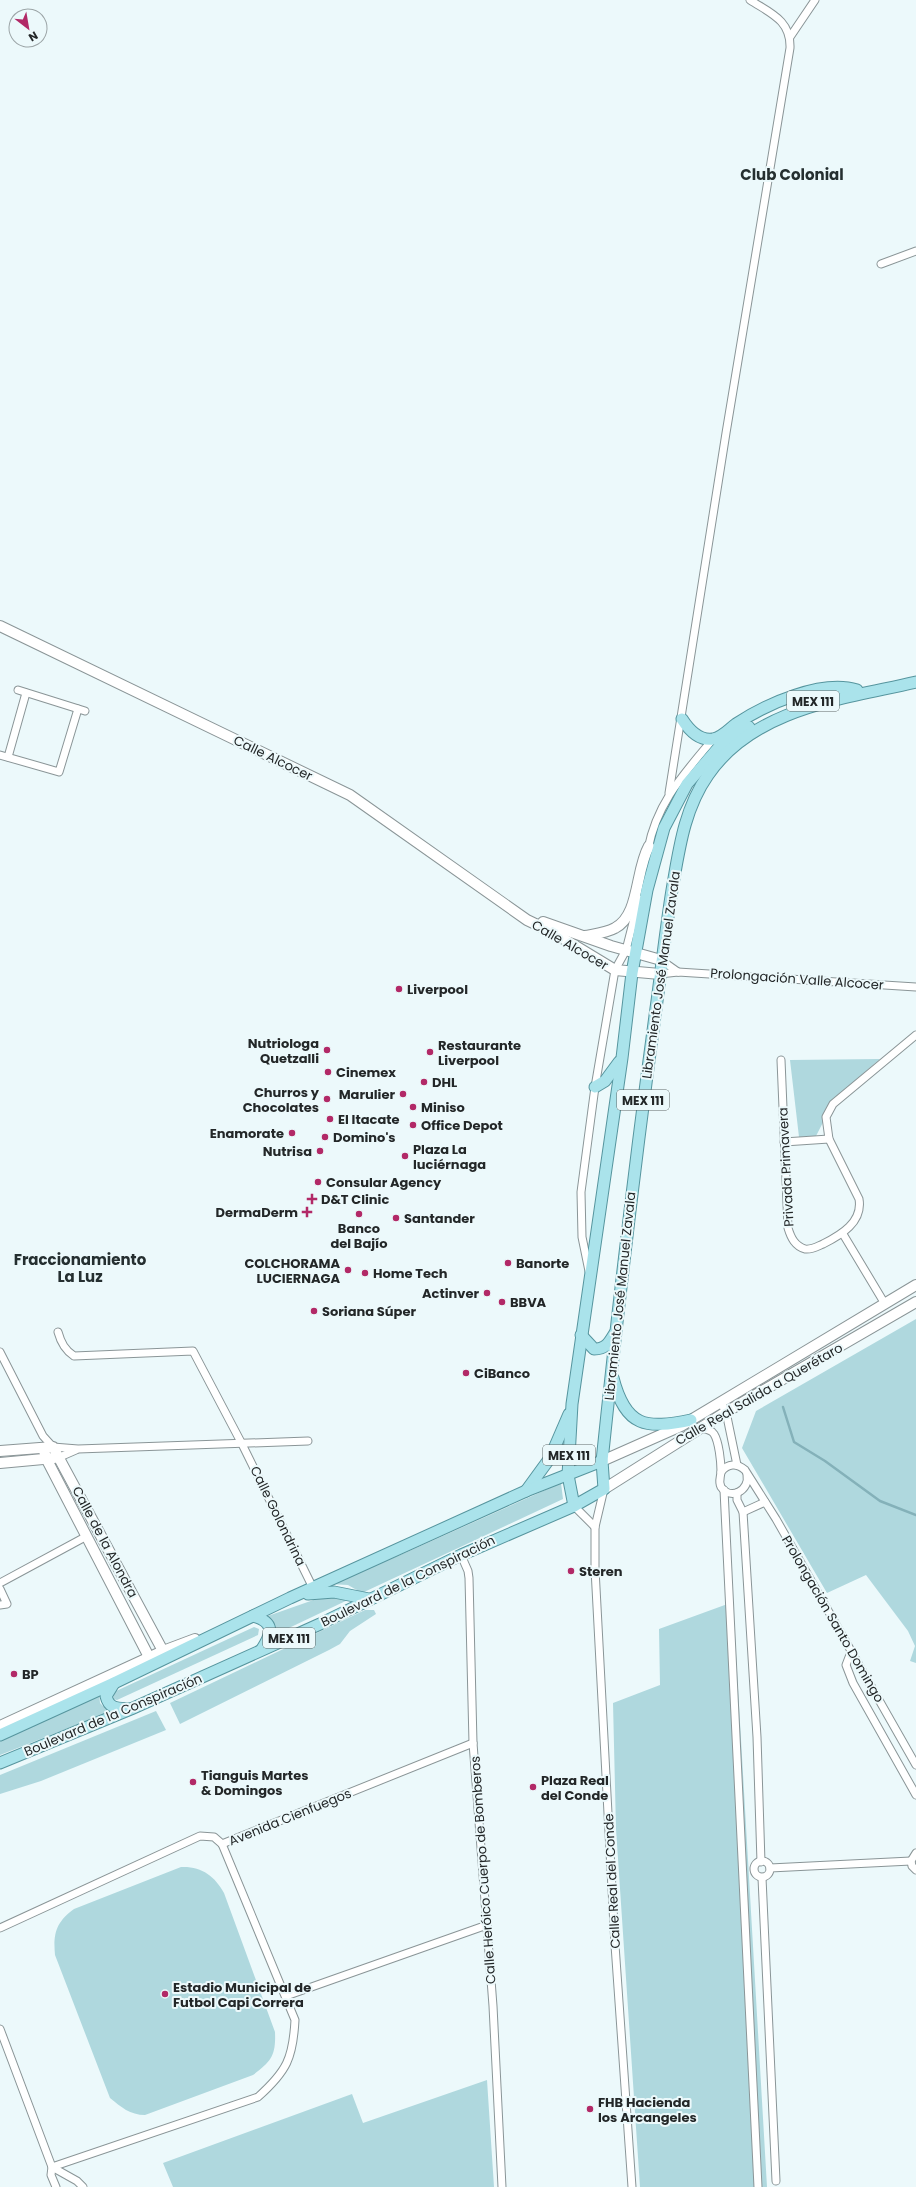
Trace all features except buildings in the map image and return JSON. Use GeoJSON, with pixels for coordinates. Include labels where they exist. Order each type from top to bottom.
{"type":"FeatureCollection","features":[{"type":"Feature","properties":{"kind":"main road","name":"Libramiento José Manuel Zavala"},"geometry":{"type":"LineString","coordinates":[[572,1404],[589,1275],[622,1058],[632,973],[630,951],[656,851],[674,806],[687,784],[719,747],[750,726],[783,710],[857,690],[916,677]]}},
{"type":"Feature","properties":{"kind":"main road","name":"Libramiento José Manuel Zavala"},"geometry":{"type":"LineString","coordinates":[[602,1461],[637,1147],[661,960],[686,818],[708,774],[727,753],[755,730],[784,715],[824,703],[916,682]]}},
{"type":"Feature","properties":{"kind":"main road"},"geometry":{"type":"LineString","coordinates":[[682,719],[688,729],[695,734],[704,738],[713,739],[757,712],[797,695],[844,686],[857,690]]}},
{"type":"Feature","properties":{"kind":"main road"},"geometry":{"type":"LineString","coordinates":[[595,1088],[605,1081],[622,1058]]}},
{"type":"Feature","properties":{"kind":"main road"},"geometry":{"type":"LineString","coordinates":[[581,1335],[594,1349],[602,1349],[609,1343],[616,1331]]}},
{"type":"Feature","properties":{"kind":"main road"},"geometry":{"type":"LineString","coordinates":[[611,1372],[622,1404],[635,1419],[645,1424],[656,1426],[691,1420]]}},
{"type":"Feature","properties":{"kind":"main road","name":"MEX 111"},"geometry":{"type":"LineString","coordinates":[[526,1491],[568,1476],[602,1461],[604,1489],[574,1506],[568,1476],[572,1404]]}},
{"type":"Feature","properties":{"kind":"main road","name":"MEX 111"},"geometry":{"type":"LineString","coordinates":[[526,1491],[550,1458],[572,1404]]}},
{"type":"Feature","properties":{"kind":"main road","name":"Boulevard de la Conspiración"},"geometry":{"type":"LineString","coordinates":[[0,1735],[114,1683],[290,1598],[526,1491]]}},
{"type":"Feature","properties":{"kind":"main road","name":"Boulevard de la Conspiración"},"geometry":{"type":"LineString","coordinates":[[0,1763],[132,1709],[320,1624],[461,1555],[574,1506]]}},
{"type":"Feature","properties":{"kind":"main road"},"geometry":{"type":"LineString","coordinates":[[290,1598],[318,1592],[334,1592],[369,1600]]}},
{"type":"Feature","properties":{"kind":"main road"},"geometry":{"type":"LineString","coordinates":[[253,1616],[265,1619],[269,1625],[269,1639],[262,1649]]}},
{"type":"Feature","properties":{"kind":"main road"},"geometry":{"type":"LineString","coordinates":[[114,1683],[106,1696],[108,1703],[112,1707],[132,1709]]}},
{"type":"Feature","properties":{"kind":"street"},"geometry":{"type":"LineString","coordinates":[[750,0],[784,23],[790,37]]}},
{"type":"Feature","properties":{"kind":"street"},"geometry":{"type":"LineString","coordinates":[[589,1275],[582,1237],[581,1192],[595,1088],[615,970],[630,951],[649,846],[654,827],[669,793],[790,37],[815,0]]}},
{"type":"Feature","properties":{"kind":"street"},"geometry":{"type":"LineString","coordinates":[[881,264],[916,251]]}},
{"type":"Feature","properties":{"kind":"street","name":"Calle Alcocer"},"geometry":{"type":"LineString","coordinates":[[0,626],[350,795],[527,920],[554,933],[615,970],[632,973],[660,974]]}},
{"type":"Feature","properties":{"kind":"street"},"geometry":{"type":"LineString","coordinates":[[0,755],[59,772],[82,710],[18,690]]}},
{"type":"Feature","properties":{"kind":"street"},"geometry":{"type":"LineString","coordinates":[[8,757],[26,693]]}},
{"type":"Feature","properties":{"kind":"street"},"geometry":{"type":"LineString","coordinates":[[669,793],[713,739]]}},
{"type":"Feature","properties":{"kind":"street"},"geometry":{"type":"LineString","coordinates":[[585,936],[615,928],[631,913],[642,858],[649,846]]}},
{"type":"Feature","properties":{"kind":"street","name":"Calle Alcocer"},"geometry":{"type":"LineString","coordinates":[[527,920],[550,924],[661,960]]}},
{"type":"Feature","properties":{"kind":"street"},"geometry":{"type":"LineString","coordinates":[[661,960],[678,972]]}},
{"type":"Feature","properties":{"kind":"street","name":"Prolongación Valle Alcocer"},"geometry":{"type":"LineString","coordinates":[[660,974],[678,972],[916,987]]}},
{"type":"Feature","properties":{"kind":"street","name":"Privada Primavera"},"geometry":{"type":"LineString","coordinates":[[781,1060],[788,1228],[792,1239],[798,1245],[806,1249],[814,1248],[843,1234],[854,1221],[860,1207],[859,1198],[829,1139],[826,1117],[833,1104],[916,1034]]}},
{"type":"Feature","properties":{"kind":"street"},"geometry":{"type":"LineString","coordinates":[[784,1142],[829,1139]]}},
{"type":"Feature","properties":{"kind":"street"},"geometry":{"type":"LineString","coordinates":[[843,1234],[885,1304]]}},
{"type":"Feature","properties":{"kind":"street","name":"Calle Real Salida a Querétaro"},"geometry":{"type":"LineString","coordinates":[[604,1489],[700,1428],[724,1407],[885,1304],[916,1286]]}},
{"type":"Feature","properties":{"kind":"street","name":"Calle Real Salida a Querétaro"},"geometry":{"type":"LineString","coordinates":[[602,1461],[638,1446],[691,1420],[724,1407],[916,1302]]}},
{"type":"Feature","properties":{"kind":"street","name":"Calle Golondrina"},"geometry":{"type":"LineString","coordinates":[[58,1332],[61,1343],[68,1352],[74,1356],[193,1351],[242,1444],[313,1588]]}},
{"type":"Feature","properties":{"kind":"street","name":"Calle de la Alondra"},"geometry":{"type":"LineString","coordinates":[[0,1352],[43,1436],[48,1448],[47,1460],[149,1657]]}},
{"type":"Feature","properties":{"kind":"street"},"geometry":{"type":"LineString","coordinates":[[724,1407],[737,1465]]}},
{"type":"Feature","properties":{"kind":"street"},"geometry":{"type":"LineString","coordinates":[[700,1428],[709,1430],[714,1434],[721,1472],[719,1482],[724,1490],[758,2187]]}},
{"type":"Feature","properties":{"kind":"street"},"geometry":{"type":"LineString","coordinates":[[0,1451],[48,1448],[78,1449],[308,1441]]}},
{"type":"Feature","properties":{"kind":"street","name":"Calle de la Alondra"},"geometry":{"type":"LineString","coordinates":[[48,1448],[60,1457],[163,1651]]}},
{"type":"Feature","properties":{"kind":"street"},"geometry":{"type":"LineString","coordinates":[[0,1463],[47,1460],[60,1457],[78,1449]]}},
{"type":"Feature","properties":{"kind":"street"},"geometry":{"type":"LineString","coordinates":[[721,1472],[728,1466],[737,1465],[742,1467],[747,1474],[747,1484],[739,1492],[737,1500],[743,1512],[757,1737],[761,1862]]}},
{"type":"Feature","properties":{"kind":"street","name":"Prolongación Santo Domingo"},"geometry":{"type":"LineString","coordinates":[[747,1474],[765,1502],[916,1765]]}},
{"type":"Feature","properties":{"kind":"street","name":"Calle Real del Conde"},"geometry":{"type":"LineString","coordinates":[[604,1489],[595,1527],[595,1569],[615,1945],[632,2187]]}},
{"type":"Feature","properties":{"kind":"street"},"geometry":{"type":"LineString","coordinates":[[724,1490],[759,1493]]}},
{"type":"Feature","properties":{"kind":"street"},"geometry":{"type":"LineString","coordinates":[[743,1512],[765,1502]]}},
{"type":"Feature","properties":{"kind":"street"},"geometry":{"type":"LineString","coordinates":[[574,1506],[595,1527]]}},
{"type":"Feature","properties":{"kind":"street"},"geometry":{"type":"LineString","coordinates":[[0,1583],[87,1536]]}},
{"type":"Feature","properties":{"kind":"street"},"geometry":{"type":"LineString","coordinates":[[98,1558],[111,1552]]}},
{"type":"Feature","properties":{"kind":"street","name":"Calle Heróico Cuerpo de Bomberos"},"geometry":{"type":"LineString","coordinates":[[461,1555],[469,1578],[473,1743],[487,1925],[502,2187]]}},
{"type":"Feature","properties":{"kind":"street"},"geometry":{"type":"LineString","coordinates":[[0,1589],[4,1604]]}},
{"type":"Feature","properties":{"kind":"street"},"geometry":{"type":"LineString","coordinates":[[0,1726],[149,1657],[231,1626]]}},
{"type":"Feature","properties":{"kind":"street"},"geometry":{"type":"LineString","coordinates":[[851,1652],[846,1665],[853,1683],[916,1795]]}},
{"type":"Feature","properties":{"kind":"street","name":"Avenida Cienfuegos"},"geometry":{"type":"LineString","coordinates":[[0,1928],[200,1836],[214,1837],[222,1844],[473,1743]]}},
{"type":"Feature","properties":{"kind":"street"},"geometry":{"type":"LineString","coordinates":[[52,2167],[258,2096],[278,2078],[293,2047],[295,2020],[222,1844]]}},
{"type":"Feature","properties":{"kind":"street"},"geometry":{"type":"LineString","coordinates":[[916,1853],[911,1861],[912,1866],[916,1870]]}},
{"type":"Feature","properties":{"kind":"street"},"geometry":{"type":"LineString","coordinates":[[770,1868],[911,1861]]}},
{"type":"Feature","properties":{"kind":"street"},"geometry":{"type":"LineString","coordinates":[[761,1862],[768,1864],[770,1868]]}},
{"type":"Feature","properties":{"kind":"street"},"geometry":{"type":"LineString","coordinates":[[761,1862],[755,1867],[754,1871],[762,1878],[776,2181]]}},
{"type":"Feature","properties":{"kind":"street"},"geometry":{"type":"LineString","coordinates":[[762,1878],[768,1875],[770,1868]]}},
{"type":"Feature","properties":{"kind":"street"},"geometry":{"type":"LineString","coordinates":[[286,1996],[487,1925]]}},
{"type":"Feature","properties":{"kind":"street"},"geometry":{"type":"LineString","coordinates":[[0,2029],[52,2167],[51,2175],[56,2187]]}},
{"type":"Feature","properties":{"kind":"street"},"geometry":{"type":"LineString","coordinates":[[52,2167],[77,2181],[83,2187]]}},
{"type":"Feature","properties":{"kind":"shaded area"},"geometry":{"type":"Polygon","coordinates":[[[880,1059],[836,1097],[816,1136],[799,1137],[790,1060],[880,1059]]]}},
{"type":"Feature","properties":{"kind":"shaded area"},"geometry":{"type":"Polygon","coordinates":[[[916,1319],[916,1663],[910,1661],[915,1646],[908,1631],[866,1575],[827,1593],[742,1448],[756,1411],[916,1319]]]}},
{"type":"Feature","properties":{"kind":"shaded area"},"geometry":{"type":"Polygon","coordinates":[[[561,1483],[563,1499],[362,1593],[348,1585],[329,1584],[405,1553],[561,1483]]]}},
{"type":"Feature","properties":{"kind":"shaded area"},"geometry":{"type":"Polygon","coordinates":[[[322,1597],[352,1598],[272,1636],[265,1617],[322,1597]]]}},
{"type":"Feature","properties":{"kind":"shaded area"},"geometry":{"type":"Polygon","coordinates":[[[733,1602],[767,2187],[640,2187],[616,1829],[613,1703],[660,1685],[659,1629],[733,1602]]]}},
{"type":"Feature","properties":{"kind":"shaded area"},"geometry":{"type":"Polygon","coordinates":[[[365,1610],[374,1610],[376,1614],[350,1631],[340,1644],[180,1724],[170,1703],[365,1610]]]}},
{"type":"Feature","properties":{"kind":"shaded area"},"geometry":{"type":"Polygon","coordinates":[[[254,1627],[259,1629],[258,1635],[117,1700],[113,1699],[114,1692],[254,1627]]]}},
{"type":"Feature","properties":{"kind":"shaded area"},"geometry":{"type":"Polygon","coordinates":[[[99,1693],[100,1703],[109,1712],[0,1755],[0,1737],[99,1693]]]}},
{"type":"Feature","properties":{"kind":"shaded area"},"geometry":{"type":"Polygon","coordinates":[[[156,1711],[166,1730],[41,1781],[0,1794],[0,1775],[156,1711]]]}},
{"type":"Feature","properties":{"kind":"shaded area","name":"Estadio Municipal de Futbol Capi Correra"},"geometry":{"type":"Polygon","coordinates":[[[181,1867],[195,1868],[207,1873],[212,1877],[224,1893],[275,2032],[275,2047],[268,2062],[253,2075],[145,2115],[140,2115],[126,2110],[110,2098],[55,1955],[55,1935],[63,1919],[74,1909],[181,1867]]]}},
{"type":"Feature","properties":{"kind":"shaded area"},"geometry":{"type":"Polygon","coordinates":[[[487,2080],[494,2187],[173,2187],[163,2163],[352,2094],[363,2123],[487,2080]]]}},
{"type":"Feature","properties":{"kind":"waterway"},"geometry":{"type":"LineString","coordinates":[[783,1407],[794,1442],[825,1461],[880,1501],[916,1515]]}},
{"type":"Feature","properties":{"kind":"place","name":"Liverpool"},"geometry":{"type":"Point","coordinates":[399,989]}},
{"type":"Feature","properties":{"kind":"place","name":"Nutriologa Quetzalli"},"geometry":{"type":"Point","coordinates":[327,1050]}},
{"type":"Feature","properties":{"kind":"place","name":"Restaurante Liverpool"},"geometry":{"type":"Point","coordinates":[430,1052]}},
{"type":"Feature","properties":{"kind":"place","name":"Cinemex"},"geometry":{"type":"Point","coordinates":[328,1072]}},
{"type":"Feature","properties":{"kind":"place","name":"DHL"},"geometry":{"type":"Point","coordinates":[424,1082]}},
{"type":"Feature","properties":{"kind":"place","name":"Marulier"},"geometry":{"type":"Point","coordinates":[403,1094]}},
{"type":"Feature","properties":{"kind":"place","name":"Churros y Chocolates"},"geometry":{"type":"Point","coordinates":[327,1099]}},
{"type":"Feature","properties":{"kind":"place","name":"Miniso"},"geometry":{"type":"Point","coordinates":[413,1107]}},
{"type":"Feature","properties":{"kind":"place","name":"El Itacate"},"geometry":{"type":"Point","coordinates":[330,1119]}},
{"type":"Feature","properties":{"kind":"place","name":"Office Depot"},"geometry":{"type":"Point","coordinates":[413,1125]}},
{"type":"Feature","properties":{"kind":"place","name":"Enamorate"},"geometry":{"type":"Point","coordinates":[292,1133]}},
{"type":"Feature","properties":{"kind":"place","name":"Domino's"},"geometry":{"type":"Point","coordinates":[325,1137]}},
{"type":"Feature","properties":{"kind":"place","name":"Nutrisa"},"geometry":{"type":"Point","coordinates":[320,1151]}},
{"type":"Feature","properties":{"kind":"place","name":"Plaza La luciérnaga"},"geometry":{"type":"Point","coordinates":[405,1156]}},
{"type":"Feature","properties":{"kind":"place","name":"Consular Agency"},"geometry":{"type":"Point","coordinates":[318,1182]}},
{"type":"Feature","properties":{"kind":"place","name":"D&T Clinic"},"geometry":{"type":"Point","coordinates":[312,1199]}},
{"type":"Feature","properties":{"kind":"place","name":"DermaDerm"},"geometry":{"type":"Point","coordinates":[307,1212]}},
{"type":"Feature","properties":{"kind":"place","name":"Banco del Bajío"},"geometry":{"type":"Point","coordinates":[359,1214]}},
{"type":"Feature","properties":{"kind":"place","name":"Santander"},"geometry":{"type":"Point","coordinates":[396,1218]}},
{"type":"Feature","properties":{"kind":"place","name":"Banorte"},"geometry":{"type":"Point","coordinates":[508,1263]}},
{"type":"Feature","properties":{"kind":"place","name":"COLCHORAMA LUCIERNAGA"},"geometry":{"type":"Point","coordinates":[348,1270]}},
{"type":"Feature","properties":{"kind":"place","name":"Home Tech"},"geometry":{"type":"Point","coordinates":[365,1273]}},
{"type":"Feature","properties":{"kind":"place","name":"Actinver"},"geometry":{"type":"Point","coordinates":[487,1293]}},
{"type":"Feature","properties":{"kind":"place","name":"BBVA"},"geometry":{"type":"Point","coordinates":[502,1302]}},
{"type":"Feature","properties":{"kind":"place","name":"Soriana Súper"},"geometry":{"type":"Point","coordinates":[314,1311]}},
{"type":"Feature","properties":{"kind":"place","name":"CiBanco"},"geometry":{"type":"Point","coordinates":[466,1373]}},
{"type":"Feature","properties":{"kind":"place","name":"Steren"},"geometry":{"type":"Point","coordinates":[571,1571]}},
{"type":"Feature","properties":{"kind":"place","name":"BP"},"geometry":{"type":"Point","coordinates":[14,1674]}},
{"type":"Feature","properties":{"kind":"place","name":"Tianguis Martes & Domingos"},"geometry":{"type":"Point","coordinates":[193,1782]}},
{"type":"Feature","properties":{"kind":"place","name":"Plaza Real del Conde"},"geometry":{"type":"Point","coordinates":[533,1787]}},
{"type":"Feature","properties":{"kind":"place","name":"Estadio Municipal de Futbol Capi Correra"},"geometry":{"type":"Point","coordinates":[165,1994]}},
{"type":"Feature","properties":{"kind":"place","name":"FHB Hacienda los Arcangeles"},"geometry":{"type":"Point","coordinates":[590,2109]}},
{"type":"Feature","properties":{"kind":"district","name":"Club Colonial"},"geometry":{"type":"Point","coordinates":[792,174]}},
{"type":"Feature","properties":{"kind":"district","name":"Fraccionamiento La Luz"},"geometry":{"type":"Point","coordinates":[80,1268]}}]}
